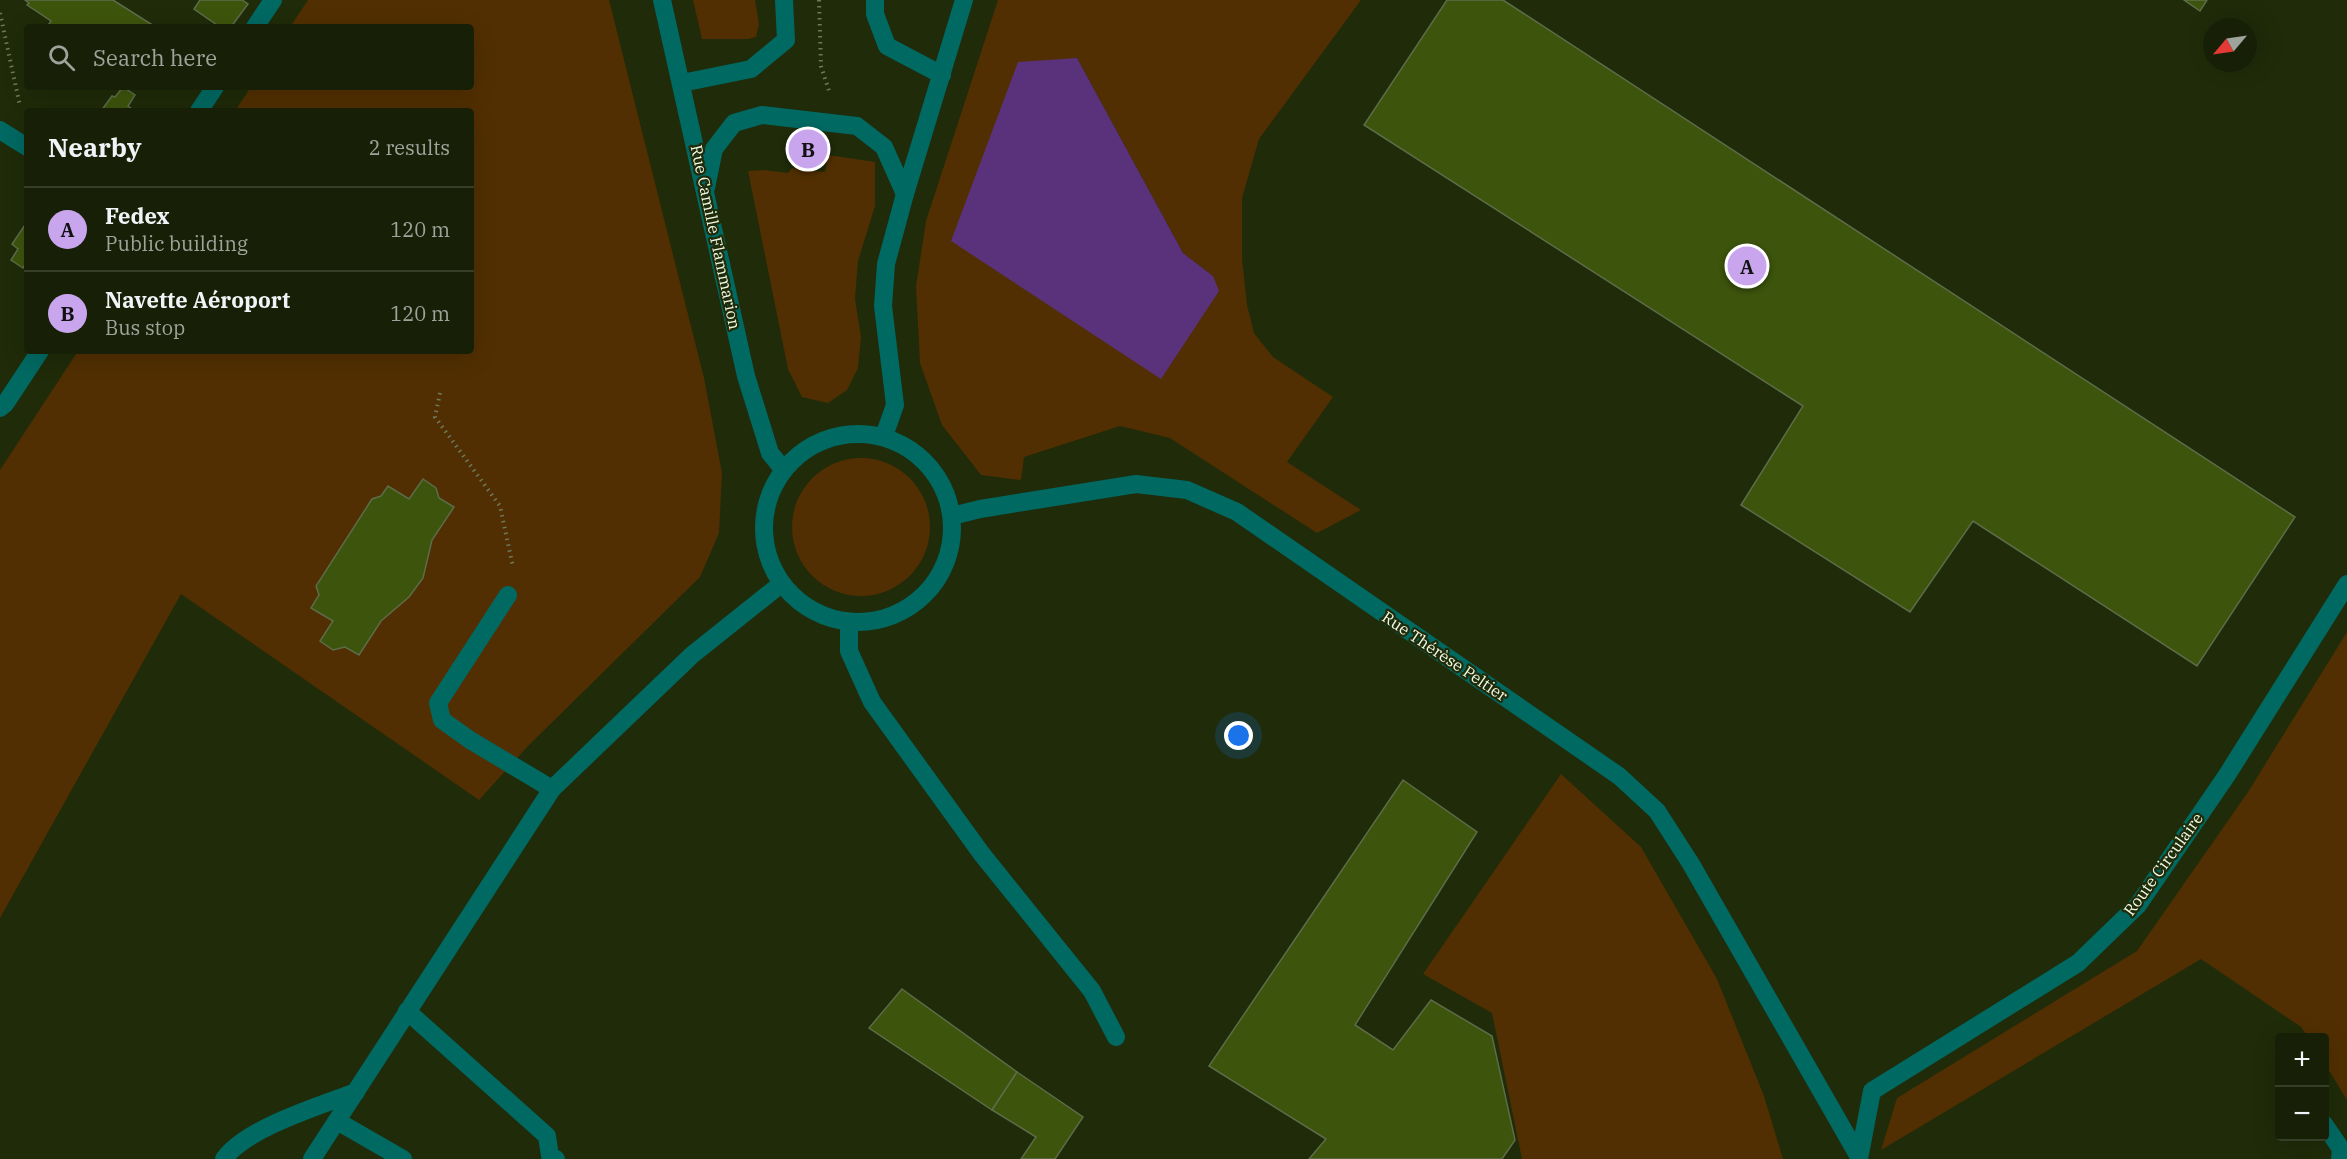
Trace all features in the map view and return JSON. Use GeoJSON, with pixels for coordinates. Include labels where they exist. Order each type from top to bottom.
{"type":"FeatureCollection","features":[{"type":"Feature","properties":{"kind":"street"},"geometry":{"type":"LineString","coordinates":[[257,24],[273,0]]}},
{"type":"Feature","properties":{"kind":"street","name":"Rue Camille Flammarion"},"geometry":{"type":"LineString","coordinates":[[662,0],[706,188],[746,376],[770,453],[783,469]]}},
{"type":"Feature","properties":{"kind":"street"},"geometry":{"type":"LineString","coordinates":[[682,83],[751,69],[786,40],[784,0]]}},
{"type":"Feature","properties":{"kind":"street"},"geometry":{"type":"LineString","coordinates":[[875,0],[875,14],[887,46],[942,75]]}},
{"type":"Feature","properties":{"kind":"street"},"geometry":{"type":"LineString","coordinates":[[884,436],[895,405],[883,306],[886,264],[964,0]]}},
{"type":"Feature","properties":{"kind":"street"},"geometry":{"type":"LineString","coordinates":[[201,108],[213,90]]}},
{"type":"Feature","properties":{"kind":"street"},"geometry":{"type":"LineString","coordinates":[[706,188],[714,149],[734,123],[762,115],[856,126],[884,147],[905,194]]}},
{"type":"Feature","properties":{"kind":"street"},"geometry":{"type":"LineString","coordinates":[[0,130],[24,145]]}},
{"type":"Feature","properties":{"kind":"street"},"geometry":{"type":"LineString","coordinates":[[3,406],[38,354]]}},
{"type":"Feature","properties":{"kind":"street"},"geometry":{"type":"LineString","coordinates":[[856,433],[884,436],[909,447],[930,466],[945,490],[952,516],[951,545],[942,572],[926,594],[903,612],[877,621],[849,622],[822,616],[800,603],[781,584],[767,556],[763,526],[768,496],[783,469],[803,450],[828,437],[856,433]]}},
{"type":"Feature","properties":{"kind":"street","name":"Rue Thérèse Peltier"},"geometry":{"type":"LineString","coordinates":[[952,516],[980,509],[1136,484],[1187,490],[1237,512],[1619,776],[1656,811],[1691,864],[1859,1158]]}},
{"type":"Feature","properties":{"kind":"street"},"geometry":{"type":"LineString","coordinates":[[312,1159],[552,789],[692,655],[781,584]]}},
{"type":"Feature","properties":{"kind":"street","name":"Route Circulaire"},"geometry":{"type":"LineString","coordinates":[[1859,1158],[1872,1091],[2078,963],[2138,905],[2227,775],[2347,584]]}},
{"type":"Feature","properties":{"kind":"street"},"geometry":{"type":"LineString","coordinates":[[507,595],[438,703],[442,720],[470,740],[552,789]]}},
{"type":"Feature","properties":{"kind":"street"},"geometry":{"type":"LineString","coordinates":[[849,622],[849,651],[872,702],[981,853],[1092,991],[1116,1037]]}},
{"type":"Feature","properties":{"kind":"street"},"geometry":{"type":"LineString","coordinates":[[407,1011],[547,1136],[550,1156],[556,1159]]}},
{"type":"Feature","properties":{"kind":"street"},"geometry":{"type":"LineString","coordinates":[[224,1159],[232,1148],[277,1123],[356,1092]]}},
{"type":"Feature","properties":{"kind":"street"},"geometry":{"type":"LineString","coordinates":[[337,1121],[403,1159]]}},
{"type":"Feature","properties":{"kind":"street"},"geometry":{"type":"LineString","coordinates":[[2329,1130],[2347,1156]]}},
{"type":"Feature","properties":{"kind":"street"},"geometry":{"type":"LineString","coordinates":[[2336,1140],[2341,1149],[2340,1159]]}},
{"type":"Feature","properties":{"kind":"path"},"geometry":{"type":"LineString","coordinates":[[819,0],[821,66],[832,103],[830,123]]}},
{"type":"Feature","properties":{"kind":"path"},"geometry":{"type":"LineString","coordinates":[[0,13],[22,115]]}},
{"type":"Feature","properties":{"kind":"path"},"geometry":{"type":"LineString","coordinates":[[440,393],[435,417],[500,506],[516,580],[507,595]]}},
{"type":"Feature","properties":{"kind":"shaded area"},"geometry":{"type":"Polygon","coordinates":[[[308,0],[609,0],[704,378],[722,473],[719,533],[700,577],[528,746],[479,800],[181,594],[0,918],[0,470],[76,354],[474,354],[474,108],[237,108],[249,90],[474,90],[474,24],[292,24],[308,0]]]}},
{"type":"Feature","properties":{"kind":"shaded area"},"geometry":{"type":"Polygon","coordinates":[[[693,0],[755,0],[759,24],[756,37],[702,39],[693,0]]]}},
{"type":"Feature","properties":{"kind":"shaded area"},"geometry":{"type":"Polygon","coordinates":[[[998,0],[1361,0],[1259,139],[1242,198],[1242,259],[1247,305],[1254,333],[1273,357],[1333,397],[1287,462],[1361,510],[1317,533],[1170,438],[1120,426],[1024,457],[1021,480],[981,475],[942,425],[920,363],[916,286],[926,221],[998,0]],[[1077,58],[952,241],[1213,276],[1183,253],[1077,58]]]}},
{"type":"Feature","properties":{"kind":"shaded area"},"geometry":{"type":"Polygon","coordinates":[[[1077,58],[1183,253],[1213,276],[1219,291],[1161,379],[951,241],[1018,62],[1077,58]]]}},
{"type":"Feature","properties":{"kind":"shaded area"},"geometry":{"type":"Polygon","coordinates":[[[828,155],[875,162],[875,206],[858,261],[855,299],[861,337],[858,368],[847,390],[828,403],[802,397],[788,369],[748,171],[788,173],[792,168],[825,172],[828,155]]]}},
{"type":"Feature","properties":{"kind":"shaded area"},"geometry":{"type":"Polygon","coordinates":[[[861,458],[887,463],[910,478],[925,501],[930,527],[925,553],[910,576],[887,591],[861,596],[835,591],[812,576],[797,553],[792,527],[797,501],[812,478],[835,463],[861,458]]]}},
{"type":"Feature","properties":{"kind":"shaded area"},"geometry":{"type":"Polygon","coordinates":[[[2347,632],[2347,1100],[2329,1071],[2329,1033],[2305,1033],[2301,1027],[2201,959],[1881,1150],[1897,1098],[2137,951],[2248,792],[2347,632]]]}},
{"type":"Feature","properties":{"kind":"shaded area"},"geometry":{"type":"Polygon","coordinates":[[[1561,774],[1641,847],[1717,979],[1764,1096],[1783,1159],[1522,1159],[1492,1013],[1423,974],[1561,774]]]}},
{"type":"Feature","properties":{"kind":"building"},"geometry":{"type":"Polygon","coordinates":[[[25,0],[113,0],[151,24],[49,24],[51,21],[27,5],[29,3],[25,0]]]}},
{"type":"Feature","properties":{"kind":"building"},"geometry":{"type":"Polygon","coordinates":[[[200,0],[242,0],[248,4],[233,24],[216,24],[194,9],[200,0]]]}},
{"type":"Feature","properties":{"kind":"building"},"geometry":{"type":"Polygon","coordinates":[[[1447,0],[1503,0],[2295,517],[2197,666],[1973,521],[1910,612],[1741,505],[1803,406],[1364,125],[1447,0]]]}},
{"type":"Feature","properties":{"kind":"building"},"geometry":{"type":"Polygon","coordinates":[[[2184,0],[2207,0],[2200,11],[2184,0]]]}},
{"type":"Feature","properties":{"kind":"building"},"geometry":{"type":"Polygon","coordinates":[[[121,90],[128,90],[135,95],[128,106],[131,108],[103,108],[112,96],[115,97],[121,90]]]}},
{"type":"Feature","properties":{"kind":"building"},"geometry":{"type":"Polygon","coordinates":[[[24,226],[23,268],[11,260],[18,249],[12,244],[24,226]]]}},
{"type":"Feature","properties":{"kind":"building"},"geometry":{"type":"Polygon","coordinates":[[[423,479],[436,488],[439,498],[454,507],[432,540],[423,578],[409,597],[381,621],[359,655],[345,647],[333,650],[320,641],[333,621],[311,608],[319,595],[316,586],[372,499],[381,496],[388,486],[409,499],[423,479]]]}},
{"type":"Feature","properties":{"kind":"building"},"geometry":{"type":"Polygon","coordinates":[[[1403,780],[1477,832],[1355,1025],[1393,1050],[1431,1000],[1492,1036],[1515,1140],[1502,1159],[1309,1159],[1326,1139],[1209,1066],[1403,780]]]}},
{"type":"Feature","properties":{"kind":"building"},"geometry":{"type":"Polygon","coordinates":[[[902,989],[1017,1072],[992,1110],[869,1028],[902,989]]]}},
{"type":"Feature","properties":{"kind":"building"},"geometry":{"type":"Polygon","coordinates":[[[1017,1072],[1083,1117],[1055,1159],[1021,1159],[1036,1137],[992,1110],[1017,1072]]]}},
{"type":"Feature","properties":{"kind":"place","name":"Navette Aéroport"},"geometry":{"type":"Point","coordinates":[808,149]}},
{"type":"Feature","properties":{"kind":"place","name":"Fedex"},"geometry":{"type":"Point","coordinates":[1747,266]}}]}
